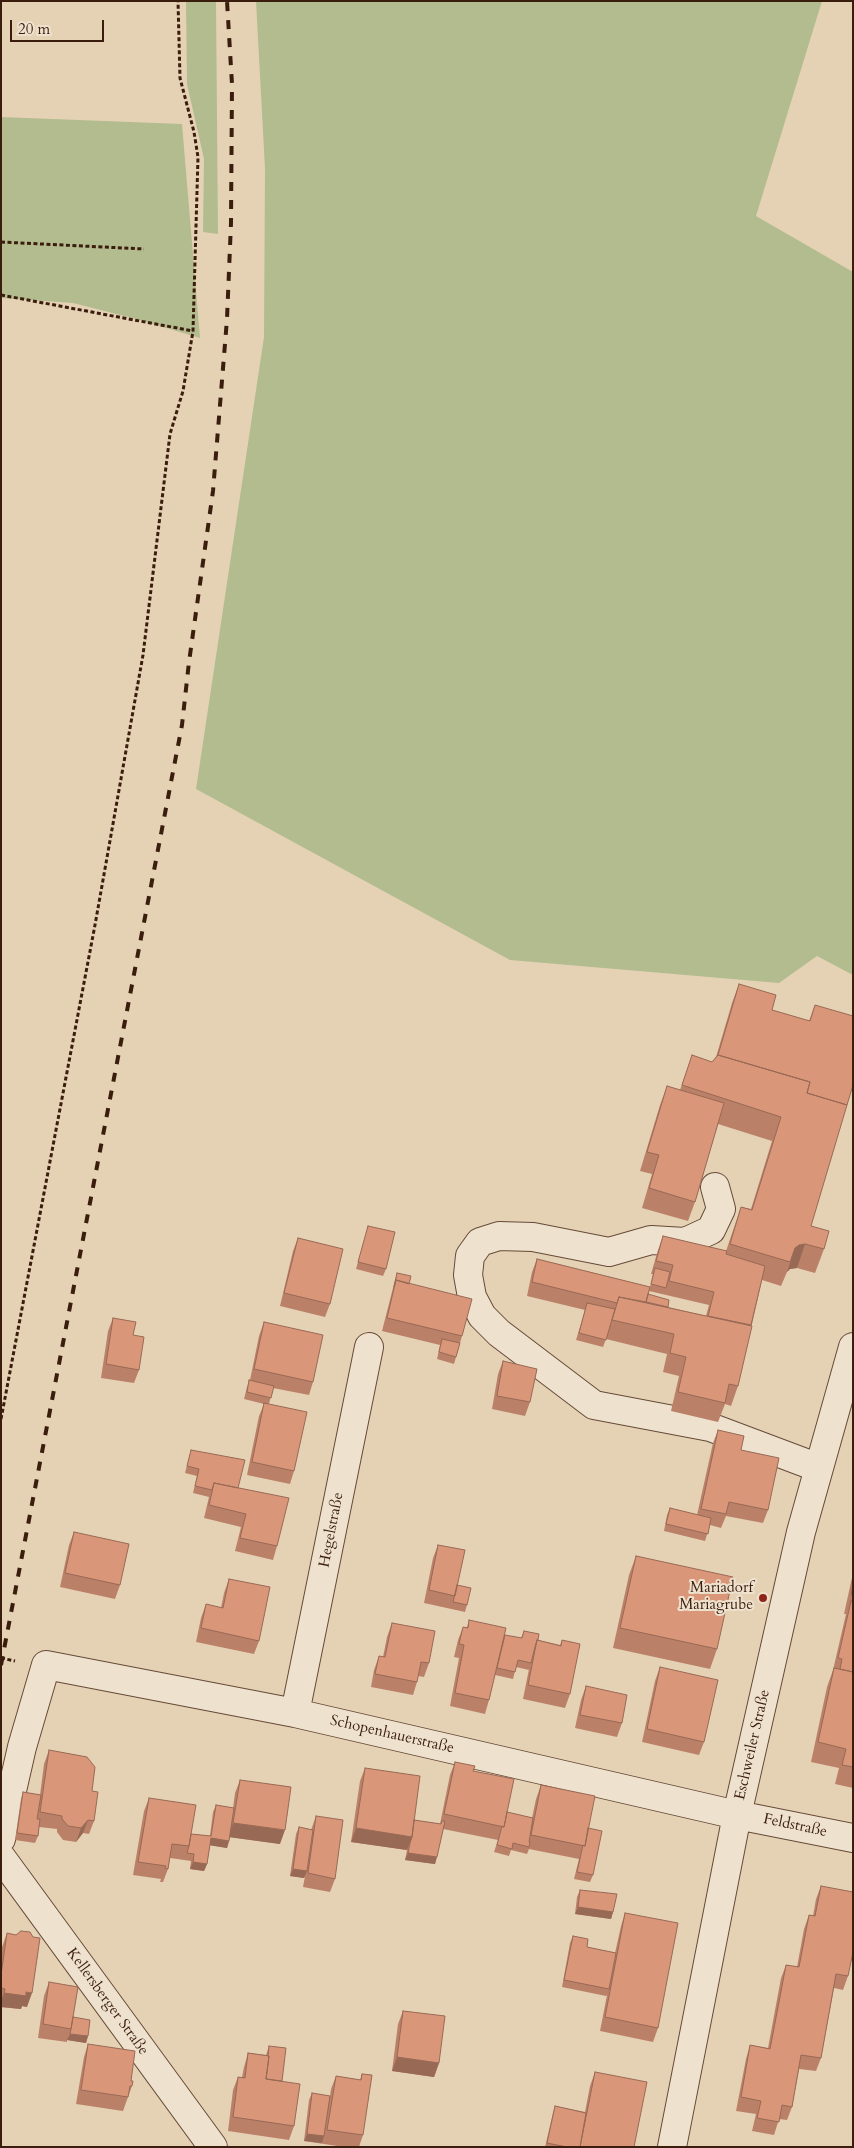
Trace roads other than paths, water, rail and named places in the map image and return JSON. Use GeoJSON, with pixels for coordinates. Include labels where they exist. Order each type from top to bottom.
{"type":"FeatureCollection","features":[{"type":"Feature","properties":{"kind":"street"},"geometry":{"type":"LineString","coordinates":[[716,1187],[721,1209],[711,1230],[685,1242],[651,1240],[609,1252],[533,1237],[499,1236],[480,1242],[470,1256],[468,1275],[472,1297],[482,1316],[500,1333],[594,1406],[710,1427],[819,1468]]}},
{"type":"Feature","properties":{"kind":"street","name":"Hegelstraße"},"geometry":{"type":"LineString","coordinates":[[295,1713],[369,1347]]}},
{"type":"Feature","properties":{"kind":"street","name":"Eschweiler Straße"},"geometry":{"type":"LineString","coordinates":[[672,2147],[737,1815],[801,1532],[853,1347]]}},
{"type":"Feature","properties":{"kind":"street","name":"Schopenhauerstraße"},"geometry":{"type":"LineString","coordinates":[[1,1839],[22,1747],[46,1666],[295,1713],[737,1815]]}},
{"type":"Feature","properties":{"kind":"street","name":"Feldstraße"},"geometry":{"type":"LineString","coordinates":[[737,1815],[853,1838]]}},
{"type":"Feature","properties":{"kind":"street","name":"Kellersberger Straße"},"geometry":{"type":"LineString","coordinates":[[1,1857],[213,2147]]}},
{"type":"Feature","properties":{"kind":"railway"},"geometry":{"type":"LineString","coordinates":[[1,1665],[182,725],[213,491],[227,319],[231,223],[232,84],[227,1]]}},
{"type":"Feature","properties":{"kind":"place","name":"Mariadorf Mariagrube"},"geometry":{"type":"Point","coordinates":[763,1598]}}]}
